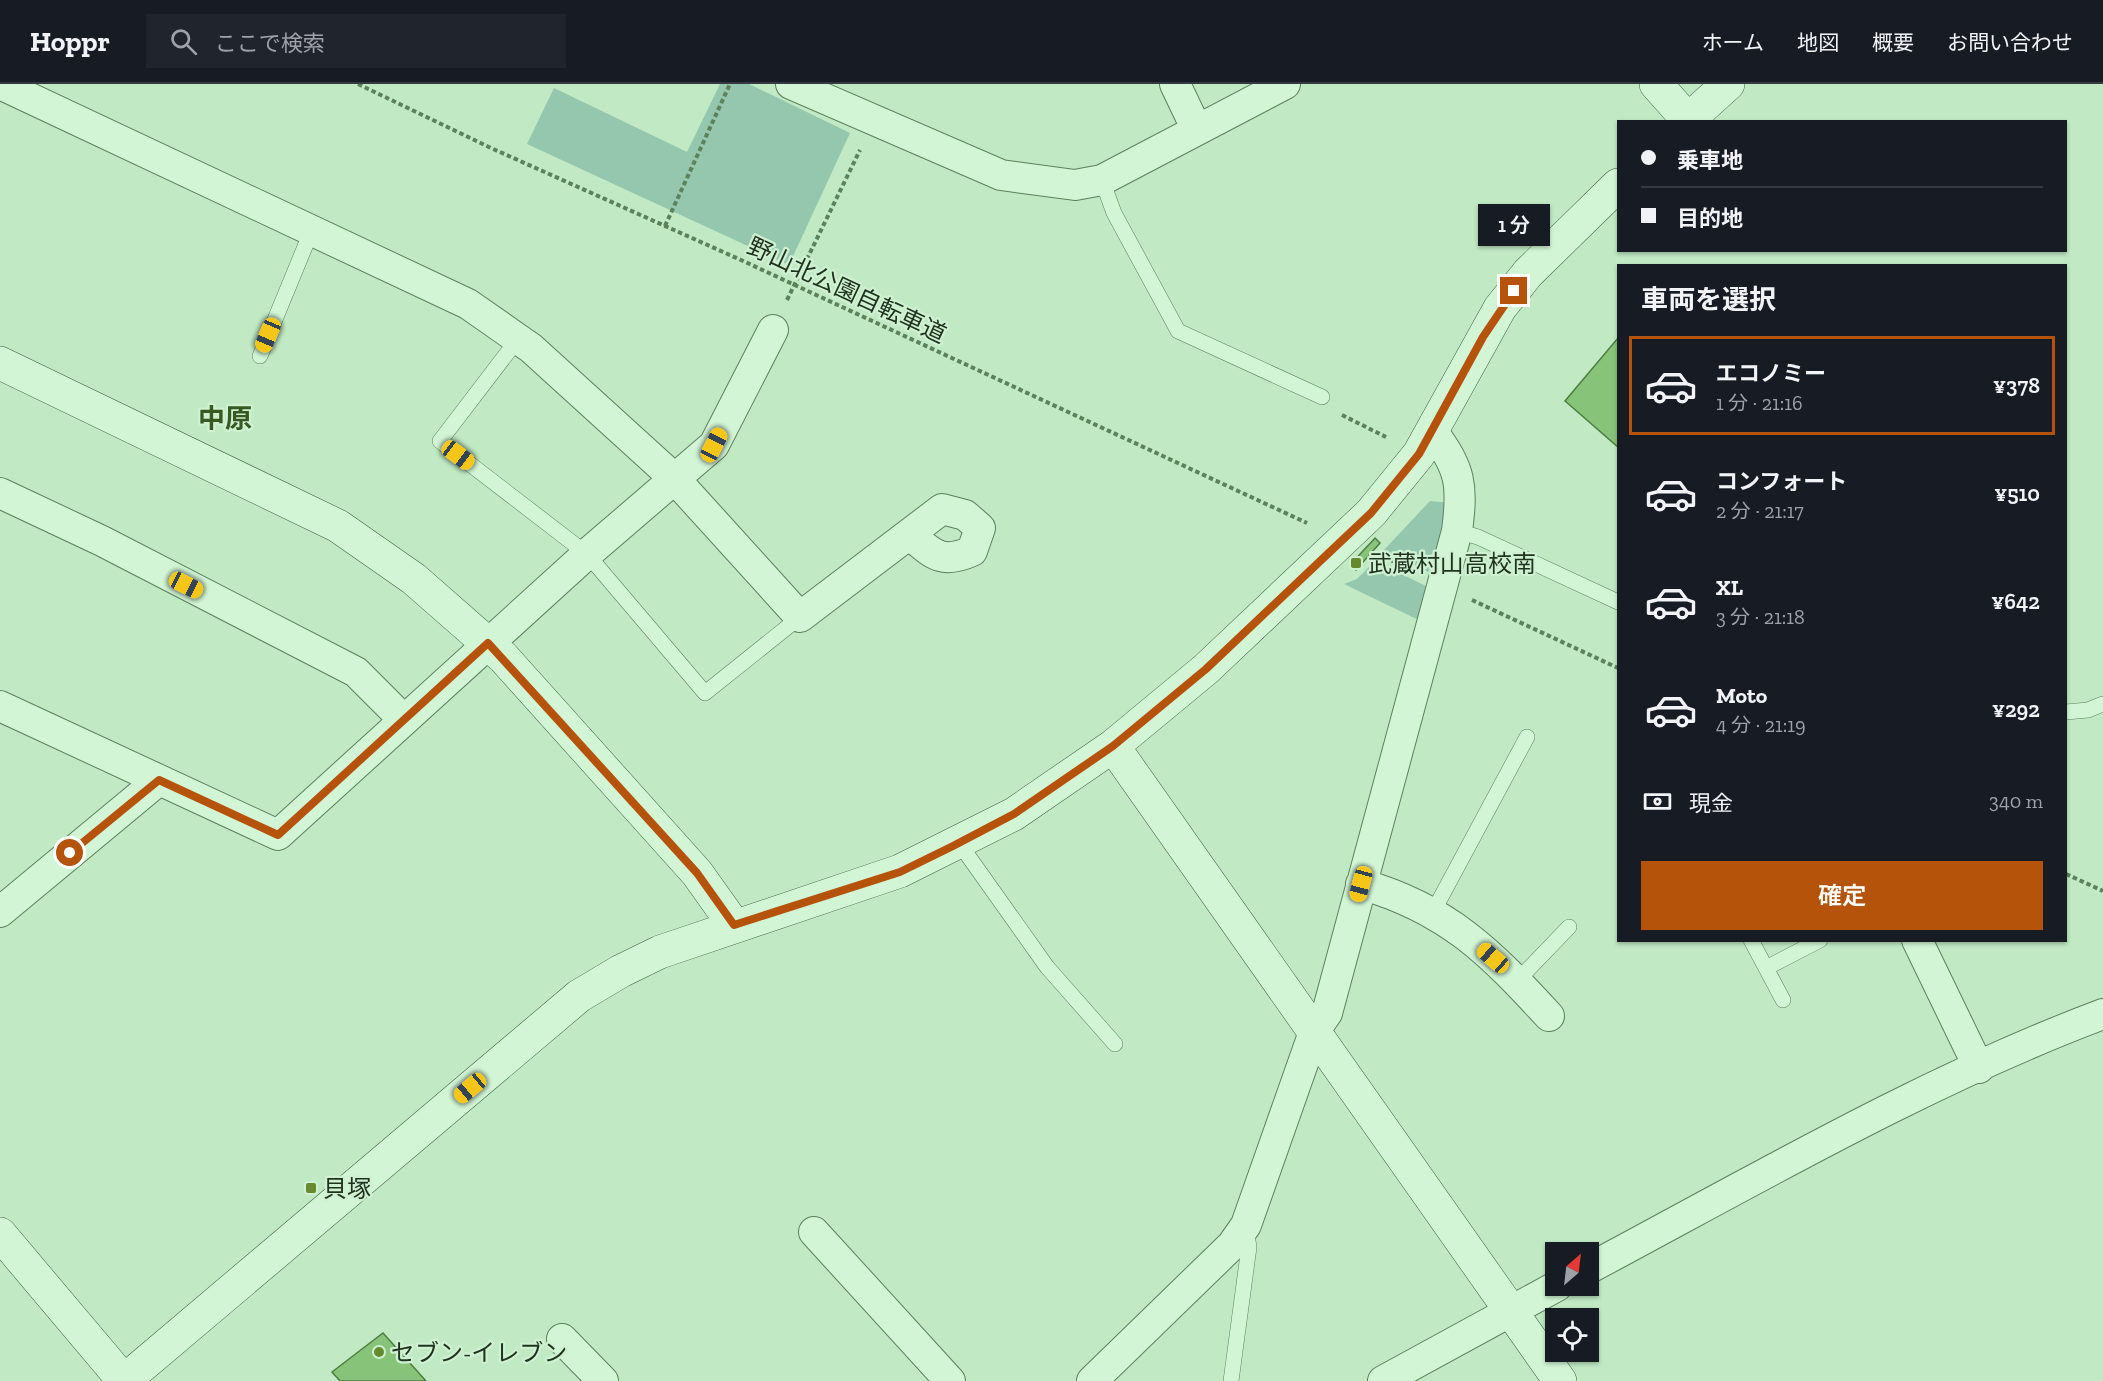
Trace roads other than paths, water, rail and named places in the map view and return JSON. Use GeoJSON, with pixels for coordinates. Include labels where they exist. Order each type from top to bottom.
{"type":"FeatureCollection","features":[{"type":"Feature","properties":{"kind":"street"},"geometry":{"type":"LineString","coordinates":[[0,84],[468,304],[531,348],[674,478],[800,617],[909,534]]}},
{"type":"Feature","properties":{"kind":"street"},"geometry":{"type":"LineString","coordinates":[[791,84],[874,122],[1001,175],[1075,185],[1102,180],[1285,84]]}},
{"type":"Feature","properties":{"kind":"street"},"geometry":{"type":"LineString","coordinates":[[1175,84],[1197,130]]}},
{"type":"Feature","properties":{"kind":"street"},"geometry":{"type":"LineString","coordinates":[[1656,84],[1686,120]]}},
{"type":"Feature","properties":{"kind":"street"},"geometry":{"type":"LineString","coordinates":[[1688,120],[1728,84]]}},
{"type":"Feature","properties":{"kind":"street"},"geometry":{"type":"LineString","coordinates":[[0,1234],[124,1381],[579,996],[621,971],[660,952],[734,925],[900,872],[1014,814],[1113,746],[1206,669],[1341,544],[1404,475],[1432,431],[1500,308],[1528,273],[1617,186]]}},
{"type":"Feature","properties":{"kind":"street"},"geometry":{"type":"LineString","coordinates":[[0,706],[278,835],[587,554],[714,445],[773,330]]}},
{"type":"Feature","properties":{"kind":"street"},"geometry":{"type":"LineString","coordinates":[[0,363],[338,526],[414,579],[488,643],[697,873],[734,925]]}},
{"type":"Feature","properties":{"kind":"street"},"geometry":{"type":"LineString","coordinates":[[1092,1381],[1232,1245],[1245,1225],[1314,1032],[1327,1013],[1457,531],[1461,496],[1459,476],[1450,454],[1432,431]]}},
{"type":"Feature","properties":{"kind":"street"},"geometry":{"type":"LineString","coordinates":[[0,493],[102,541],[356,672],[404,720]]}},
{"type":"Feature","properties":{"kind":"street"},"geometry":{"type":"LineString","coordinates":[[1113,746],[1560,1381]]}},
{"type":"Feature","properties":{"kind":"street"},"geometry":{"type":"LineString","coordinates":[[0,912],[159,780]]}},
{"type":"Feature","properties":{"kind":"street"},"geometry":{"type":"LineString","coordinates":[[1361,884],[1394,894],[1433,912],[1466,934],[1549,1016]]}},
{"type":"Feature","properties":{"kind":"street"},"geometry":{"type":"LineString","coordinates":[[1918,942],[1979,1068]]}},
{"type":"Feature","properties":{"kind":"street"},"geometry":{"type":"LineString","coordinates":[[1599,1263],[1868,1121],[2047,1035],[2103,1014]]}},
{"type":"Feature","properties":{"kind":"street"},"geometry":{"type":"LineString","coordinates":[[814,1232],[950,1381]]}},
{"type":"Feature","properties":{"kind":"street"},"geometry":{"type":"LineString","coordinates":[[1383,1381],[1545,1292]]}},
{"type":"Feature","properties":{"kind":"street"},"geometry":{"type":"LineString","coordinates":[[562,1339],[603,1381]]}},
{"type":"Feature","properties":{"kind":"lane"},"geometry":{"type":"LineString","coordinates":[[1102,180],[1114,213],[1178,331],[1322,398]]}},
{"type":"Feature","properties":{"kind":"lane"},"geometry":{"type":"LineString","coordinates":[[260,356],[311,232]]}},
{"type":"Feature","properties":{"kind":"lane"},"geometry":{"type":"LineString","coordinates":[[518,339],[440,441],[587,554],[705,693],[800,617]]}},
{"type":"Feature","properties":{"kind":"lane"},"geometry":{"type":"LineString","coordinates":[[1457,531],[1478,537],[1617,602]]}},
{"type":"Feature","properties":{"kind":"lane"},"geometry":{"type":"LineString","coordinates":[[2067,712],[2088,710],[2103,704]]}},
{"type":"Feature","properties":{"kind":"lane"},"geometry":{"type":"LineString","coordinates":[[1433,912],[1527,737]]}},
{"type":"Feature","properties":{"kind":"lane"},"geometry":{"type":"LineString","coordinates":[[959,843],[1047,967],[1115,1044]]}},
{"type":"Feature","properties":{"kind":"lane"},"geometry":{"type":"LineString","coordinates":[[1516,981],[1569,927]]}},
{"type":"Feature","properties":{"kind":"lane"},"geometry":{"type":"LineString","coordinates":[[1752,942],[1784,1000]]}},
{"type":"Feature","properties":{"kind":"lane"},"geometry":{"type":"LineString","coordinates":[[1766,968],[1816,942]]}},
{"type":"Feature","properties":{"kind":"lane"},"geometry":{"type":"LineString","coordinates":[[1231,1381],[1249,1247],[1245,1225]]}},
{"type":"Feature","properties":{"kind":"place","name":"武蔵村山高校南"},"geometry":{"type":"Point","coordinates":[1356,563]}},
{"type":"Feature","properties":{"kind":"place","name":"貝塚"},"geometry":{"type":"Point","coordinates":[311,1188]}},
{"type":"Feature","properties":{"kind":"place","name":"セブン-イレブン"},"geometry":{"type":"Point","coordinates":[379,1352]}},
{"type":"Feature","properties":{"kind":"district","name":"中原"},"geometry":{"type":"Point","coordinates":[225,419]}}]}
